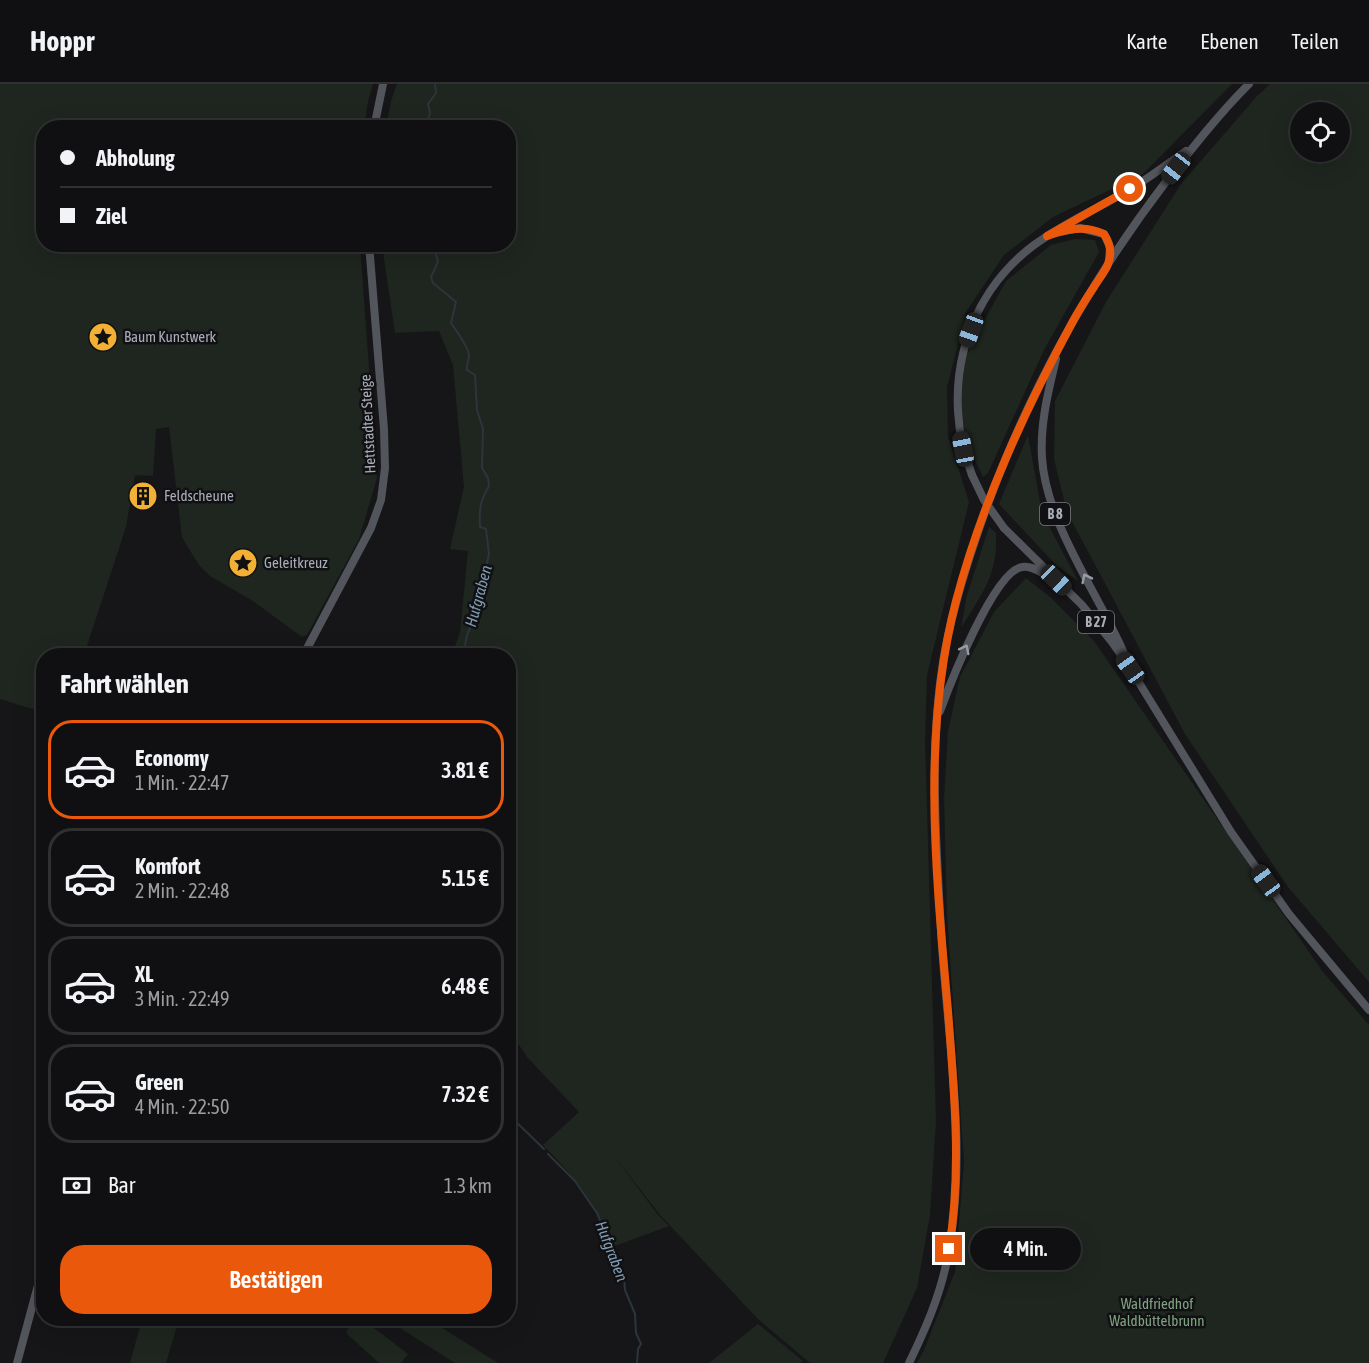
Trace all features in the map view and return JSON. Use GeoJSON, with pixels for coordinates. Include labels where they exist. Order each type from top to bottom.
{"type":"FeatureCollection","features":[{"type":"Feature","properties":{"kind":"main road"},"geometry":{"type":"LineString","coordinates":[[376,120],[383,84]]}},
{"type":"Feature","properties":{"kind":"main road","name":"B 8"},"geometry":{"type":"LineString","coordinates":[[1130,668],[1054,511],[1046,485],[1042,458],[1043,416],[1060,345],[1083,304],[1135,223],[1194,145],[1249,84]]}},
{"type":"Feature","properties":{"kind":"main road","name":"B 27"},"geometry":{"type":"LineString","coordinates":[[1194,145],[1144,181],[1047,236],[1018,258],[998,281],[977,315],[965,347],[957,387],[957,406],[963,449],[984,500],[1004,528],[1095,621],[1130,668],[1231,832],[1289,914],[1369,1010]]}},
{"type":"Feature","properties":{"kind":"main road"},"geometry":{"type":"LineString","coordinates":[[1047,236],[1080,228],[1104,234],[1110,247],[1108,265]]}},
{"type":"Feature","properties":{"kind":"main road","name":"Hettstadter Steige"},"geometry":{"type":"LineString","coordinates":[[307,648],[371,528],[381,500],[386,468],[370,252]]}},
{"type":"Feature","properties":{"kind":"main road"},"geometry":{"type":"LineString","coordinates":[[909,1363],[933,1309],[947,1261],[957,1151],[937,863],[935,747],[943,660],[956,600],[989,498],[1018,428],[1060,345]]}},
{"type":"Feature","properties":{"kind":"main road","name":"B 27"},"geometry":{"type":"LineString","coordinates":[[936,723],[960,660],[985,610],[1011,572],[1023,566],[1029,567],[1056,580]]}},
{"type":"Feature","properties":{"kind":"main road"},"geometry":{"type":"LineString","coordinates":[[17,1363],[36,1293]]}},
{"type":"Feature","properties":{"kind":"green space"},"geometry":{"type":"Polygon","coordinates":[[[0,84],[373,84],[365,120],[36,120],[36,252],[361,252],[377,478],[359,539],[307,635],[302,637],[253,601],[210,576],[199,565],[182,537],[169,427],[156,429],[153,476],[135,475],[126,527],[86,648],[36,648],[36,709],[0,699],[0,84]]]}},
{"type":"Feature","properties":{"kind":"green space"},"geometry":{"type":"Polygon","coordinates":[[[397,84],[1232,84],[1143,174],[1053,217],[1004,255],[966,312],[947,387],[948,436],[969,502],[927,675],[925,740],[936,1121],[930,1215],[917,1288],[883,1363],[810,1363],[758,1319],[660,1215],[612,1153],[658,1215],[669,1226],[612,1247],[599,1217],[584,1192],[543,1145],[579,1112],[527,1057],[516,1040],[516,648],[454,648],[460,632],[468,551],[450,549],[464,487],[453,365],[439,331],[395,333],[383,252],[516,252],[516,120],[387,120],[397,84]]]}},
{"type":"Feature","properties":{"kind":"green space"},"geometry":{"type":"Polygon","coordinates":[[[1270,84],[1369,84],[1369,982],[1288,887],[1185,734],[1067,512],[1054,459],[1055,401],[1106,302],[1181,184],[1270,84]]]}},
{"type":"Feature","properties":{"kind":"green space"},"geometry":{"type":"Polygon","coordinates":[[[1075,239],[1095,240],[1099,252],[1044,350],[988,473],[983,477],[968,446],[962,415],[961,390],[965,361],[975,333],[1006,281],[1051,245],[1075,239]]]}},
{"type":"Feature","properties":{"kind":"green space"},"geometry":{"type":"Polygon","coordinates":[[[1028,435],[1042,513],[1078,581],[1057,566],[999,504],[1028,435]]]}},
{"type":"Feature","properties":{"kind":"green space"},"geometry":{"type":"Polygon","coordinates":[[[989,527],[996,533],[996,548],[991,573],[982,594],[961,628],[967,595],[989,527]]]}},
{"type":"Feature","properties":{"kind":"green space","name":"Waldfriedhof Waldbüttelbrunn"},"geometry":{"type":"Polygon","coordinates":[[[1026,578],[1051,598],[1094,641],[1323,972],[1369,1025],[1369,1363],[917,1363],[955,1272],[964,1162],[947,914],[944,799],[948,731],[960,677],[994,612],[1026,578]]]}},
{"type":"Feature","properties":{"kind":"green space"},"geometry":{"type":"Polygon","coordinates":[[[758,1324],[803,1361],[800,1363],[709,1363],[758,1324]]]}},
{"type":"Feature","properties":{"kind":"green space"},"geometry":{"type":"Polygon","coordinates":[[[140,1326],[177,1326],[166,1363],[130,1363],[140,1326]]]}},
{"type":"Feature","properties":{"kind":"green space"},"geometry":{"type":"Polygon","coordinates":[[[350,1326],[371,1326],[408,1354],[401,1363],[379,1363],[346,1333],[350,1326]]]}},
{"type":"Feature","properties":{"kind":"green space"},"geometry":{"type":"Polygon","coordinates":[[[397,1326],[439,1326],[498,1363],[455,1363],[397,1326]]]}},
{"type":"Feature","properties":{"kind":"waterway","name":"Hufgraben"},"geometry":{"type":"LineString","coordinates":[[428,120],[430,113],[428,104],[436,93],[435,84]]}},
{"type":"Feature","properties":{"kind":"waterway","name":"Hufgraben"},"geometry":{"type":"LineString","coordinates":[[435,252],[438,262],[431,277],[433,283],[456,302],[451,323],[468,352],[467,370],[475,375],[477,410],[483,429],[482,468],[488,478],[489,486],[482,501],[480,515],[480,527],[486,529],[489,554],[474,619],[465,648]]}},
{"type":"Feature","properties":{"kind":"waterway","name":"Hufgraben"},"geometry":{"type":"LineString","coordinates":[[516,1122],[544,1149]]}},
{"type":"Feature","properties":{"kind":"waterway","name":"Hufgraben"},"geometry":{"type":"LineString","coordinates":[[548,1154],[575,1181],[597,1213],[624,1278],[625,1290],[635,1314],[636,1333],[641,1344],[638,1349],[637,1363]]}},
{"type":"Feature","properties":{"kind":"place","name":"Baum Kunstwerk"},"geometry":{"type":"Point","coordinates":[103,337]}},
{"type":"Feature","properties":{"kind":"place","name":"Feldscheune"},"geometry":{"type":"Point","coordinates":[143,496]}},
{"type":"Feature","properties":{"kind":"place","name":"Geleitkreuz"},"geometry":{"type":"Point","coordinates":[243,563]}},
{"type":"Feature","properties":{"kind":"route"},"geometry":{"type":"LineString","coordinates":[[949,1249],[957,1151],[942,942],[934,771],[936,723],[943,660],[956,600],[971,551],[989,498],[1018,428],[1083,304],[1108,265],[1109,241],[1104,234],[1098,231],[1080,228],[1047,236],[1130,189]]}}]}
